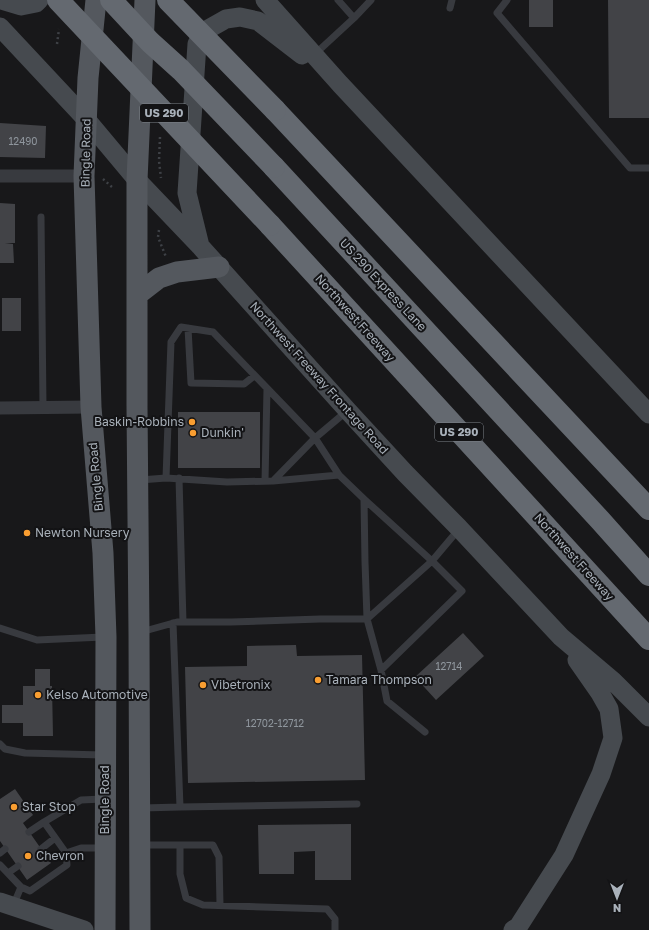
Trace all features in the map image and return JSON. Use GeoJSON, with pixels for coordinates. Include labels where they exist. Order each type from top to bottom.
{"type":"FeatureCollection","features":[{"type":"Feature","properties":{"kind":"highway","name":"Northwest Freeway"},"geometry":{"type":"LineString","coordinates":[[58,0],[270,225],[649,640]]}},
{"type":"Feature","properties":{"kind":"highway","name":"US 290 Express Lane"},"geometry":{"type":"LineString","coordinates":[[111,0],[150,42],[181,70],[274,167],[649,575]]}},
{"type":"Feature","properties":{"kind":"highway"},"geometry":{"type":"LineString","coordinates":[[168,0],[275,110],[649,509]]}},
{"type":"Feature","properties":{"kind":"main road"},"geometry":{"type":"LineString","coordinates":[[1,0],[21,6],[36,3],[39,0]]}},
{"type":"Feature","properties":{"kind":"main road","name":"Bingle Road"},"geometry":{"type":"LineString","coordinates":[[96,0],[88,78],[86,119],[92,176],[91,407],[103,554],[106,637],[105,930]]}},
{"type":"Feature","properties":{"kind":"main road"},"geometry":{"type":"LineString","coordinates":[[140,930],[137,180],[145,0]]}},
{"type":"Feature","properties":{"kind":"main road"},"geometry":{"type":"LineString","coordinates":[[264,0],[340,84],[649,414]]}},
{"type":"Feature","properties":{"kind":"main road"},"geometry":{"type":"LineString","coordinates":[[200,246],[187,193],[197,44],[203,32],[226,19],[240,17],[258,21],[340,84]]}},
{"type":"Feature","properties":{"kind":"main road","name":"Northwest Freeway Frontage Road"},"geometry":{"type":"LineString","coordinates":[[0,27],[86,119],[137,180],[200,246],[348,411],[561,638],[613,681],[649,717]]}},
{"type":"Feature","properties":{"kind":"main road"},"geometry":{"type":"LineString","coordinates":[[137,295],[159,278],[177,272],[219,267]]}},
{"type":"Feature","properties":{"kind":"main road"},"geometry":{"type":"LineString","coordinates":[[106,637],[139,633]]}},
{"type":"Feature","properties":{"kind":"main road"},"geometry":{"type":"LineString","coordinates":[[513,930],[518,927],[564,855],[601,774],[613,738],[609,709],[600,693],[561,638]]}},
{"type":"Feature","properties":{"kind":"main road"},"geometry":{"type":"LineString","coordinates":[[6,904],[84,930]]}},
{"type":"Feature","properties":{"kind":"street"},"geometry":{"type":"LineString","coordinates":[[0,176],[92,176]]}},
{"type":"Feature","properties":{"kind":"street"},"geometry":{"type":"LineString","coordinates":[[0,408],[91,407]]}},
{"type":"Feature","properties":{"kind":"lane"},"geometry":{"type":"LineString","coordinates":[[338,0],[354,18]]}},
{"type":"Feature","properties":{"kind":"lane"},"geometry":{"type":"LineString","coordinates":[[314,56],[371,0]]}},
{"type":"Feature","properties":{"kind":"lane"},"geometry":{"type":"LineString","coordinates":[[450,8],[452,0]]}},
{"type":"Feature","properties":{"kind":"lane"},"geometry":{"type":"LineString","coordinates":[[507,0],[496,13],[630,168],[649,168]]}},
{"type":"Feature","properties":{"kind":"lane"},"geometry":{"type":"LineString","coordinates":[[41,217],[43,407]]}},
{"type":"Feature","properties":{"kind":"lane"},"geometry":{"type":"LineString","coordinates":[[166,478],[171,342],[184,327]]}},
{"type":"Feature","properties":{"kind":"lane"},"geometry":{"type":"LineString","coordinates":[[184,327],[191,383],[244,384],[254,376]]}},
{"type":"Feature","properties":{"kind":"lane"},"geometry":{"type":"LineString","coordinates":[[184,327],[212,332],[315,438],[339,475],[432,560],[462,591],[381,670]]}},
{"type":"Feature","properties":{"kind":"lane"},"geometry":{"type":"LineString","coordinates":[[265,481],[267,389]]}},
{"type":"Feature","properties":{"kind":"lane"},"geometry":{"type":"LineString","coordinates":[[273,481],[315,438],[348,411]]}},
{"type":"Feature","properties":{"kind":"lane"},"geometry":{"type":"LineString","coordinates":[[138,480],[179,478],[227,482],[273,481],[339,475]]}},
{"type":"Feature","properties":{"kind":"lane"},"geometry":{"type":"LineString","coordinates":[[179,478],[183,622]]}},
{"type":"Feature","properties":{"kind":"lane"},"geometry":{"type":"LineString","coordinates":[[364,498],[367,619],[381,670],[387,701],[425,732]]}},
{"type":"Feature","properties":{"kind":"lane"},"geometry":{"type":"LineString","coordinates":[[139,633],[177,622],[367,619],[432,560],[459,528]]}},
{"type":"Feature","properties":{"kind":"lane"},"geometry":{"type":"LineString","coordinates":[[173,623],[180,807]]}},
{"type":"Feature","properties":{"kind":"lane"},"geometry":{"type":"LineString","coordinates":[[0,628],[37,640],[106,637]]}},
{"type":"Feature","properties":{"kind":"lane"},"geometry":{"type":"LineString","coordinates":[[0,744],[5,748],[25,753],[105,755]]}},
{"type":"Feature","properties":{"kind":"lane"},"geometry":{"type":"LineString","coordinates":[[29,832],[81,800],[105,799]]}},
{"type":"Feature","properties":{"kind":"lane"},"geometry":{"type":"LineString","coordinates":[[139,808],[357,804]]}},
{"type":"Feature","properties":{"kind":"lane"},"geometry":{"type":"LineString","coordinates":[[0,865],[21,887],[30,891],[67,865],[66,853],[44,822]]}},
{"type":"Feature","properties":{"kind":"lane"},"geometry":{"type":"LineString","coordinates":[[41,849],[55,838]]}},
{"type":"Feature","properties":{"kind":"lane"},"geometry":{"type":"LineString","coordinates":[[139,845],[213,845],[219,857],[220,905]]}},
{"type":"Feature","properties":{"kind":"lane"},"geometry":{"type":"LineString","coordinates":[[180,845],[180,874],[186,898],[203,905],[328,909],[335,919],[335,930]]}},
{"type":"Feature","properties":{"kind":"lane"},"geometry":{"type":"LineString","coordinates":[[66,853],[81,848],[105,848]]}},
{"type":"Feature","properties":{"kind":"lane"},"geometry":{"type":"LineString","coordinates":[[8,873],[18,866]]}},
{"type":"Feature","properties":{"kind":"lane"},"geometry":{"type":"LineString","coordinates":[[6,904],[21,887]]}},
{"type":"Feature","properties":{"kind":"path"},"geometry":{"type":"LineString","coordinates":[[92,176],[112,188]]}},
{"type":"Feature","properties":{"kind":"path"},"geometry":{"type":"LineString","coordinates":[[159,230],[158,237],[166,257]]}},
{"type":"Feature","properties":{"kind":"building"},"geometry":{"type":"Polygon","coordinates":[[[529,0],[553,0],[553,27],[529,27],[529,0]]]}},
{"type":"Feature","properties":{"kind":"building"},"geometry":{"type":"Polygon","coordinates":[[[608,0],[649,0],[649,118],[609,118],[608,0]]]}},
{"type":"Feature","properties":{"kind":"building"},"geometry":{"type":"Polygon","coordinates":[[[0,123],[46,126],[45,158],[0,157],[0,123]]]}},
{"type":"Feature","properties":{"kind":"building"},"geometry":{"type":"Polygon","coordinates":[[[0,203],[15,204],[15,243],[5,243],[13,244],[14,263],[0,263],[0,203]]]}},
{"type":"Feature","properties":{"kind":"building"},"geometry":{"type":"Polygon","coordinates":[[[2,298],[21,298],[21,331],[2,331],[2,298]]]}},
{"type":"Feature","properties":{"kind":"building"},"geometry":{"type":"Polygon","coordinates":[[[178,412],[260,412],[260,468],[178,468],[178,412]]]}},
{"type":"Feature","properties":{"kind":"building"},"geometry":{"type":"Polygon","coordinates":[[[463,633],[484,656],[436,700],[415,677],[463,633]]]}},
{"type":"Feature","properties":{"kind":"building"},"geometry":{"type":"Polygon","coordinates":[[[296,645],[297,656],[362,655],[365,780],[188,783],[185,667],[247,666],[247,646],[296,645]]]}},
{"type":"Feature","properties":{"kind":"building","name":"Kelso Automotive"},"geometry":{"type":"Polygon","coordinates":[[[35,669],[50,669],[50,686],[52,686],[53,736],[23,736],[23,723],[2,723],[2,705],[23,705],[23,686],[35,686],[35,669]]]}},
{"type":"Feature","properties":{"kind":"building","name":"Chevron"},"geometry":{"type":"Polygon","coordinates":[[[15,789],[33,815],[23,823],[51,863],[27,880],[0,841],[0,799],[15,789]]]}},
{"type":"Feature","properties":{"kind":"building"},"geometry":{"type":"Polygon","coordinates":[[[351,824],[351,880],[315,880],[315,851],[294,852],[294,874],[259,874],[258,825],[351,824]]]}},
{"type":"Feature","properties":{"kind":"place","name":"Baskin-Robbins"},"geometry":{"type":"Point","coordinates":[192,422]}},
{"type":"Feature","properties":{"kind":"place","name":"Dunkin'"},"geometry":{"type":"Point","coordinates":[193,433]}},
{"type":"Feature","properties":{"kind":"place","name":"Newton Nursery"},"geometry":{"type":"Point","coordinates":[27,533]}},
{"type":"Feature","properties":{"kind":"place","name":"Tamara Thompson"},"geometry":{"type":"Point","coordinates":[318,680]}},
{"type":"Feature","properties":{"kind":"place","name":"Vibetronix"},"geometry":{"type":"Point","coordinates":[203,685]}},
{"type":"Feature","properties":{"kind":"place","name":"Kelso Automotive"},"geometry":{"type":"Point","coordinates":[38,695]}},
{"type":"Feature","properties":{"kind":"place","name":"Star Stop"},"geometry":{"type":"Point","coordinates":[14,807]}},
{"type":"Feature","properties":{"kind":"place","name":"Chevron"},"geometry":{"type":"Point","coordinates":[28,856]}}]}
